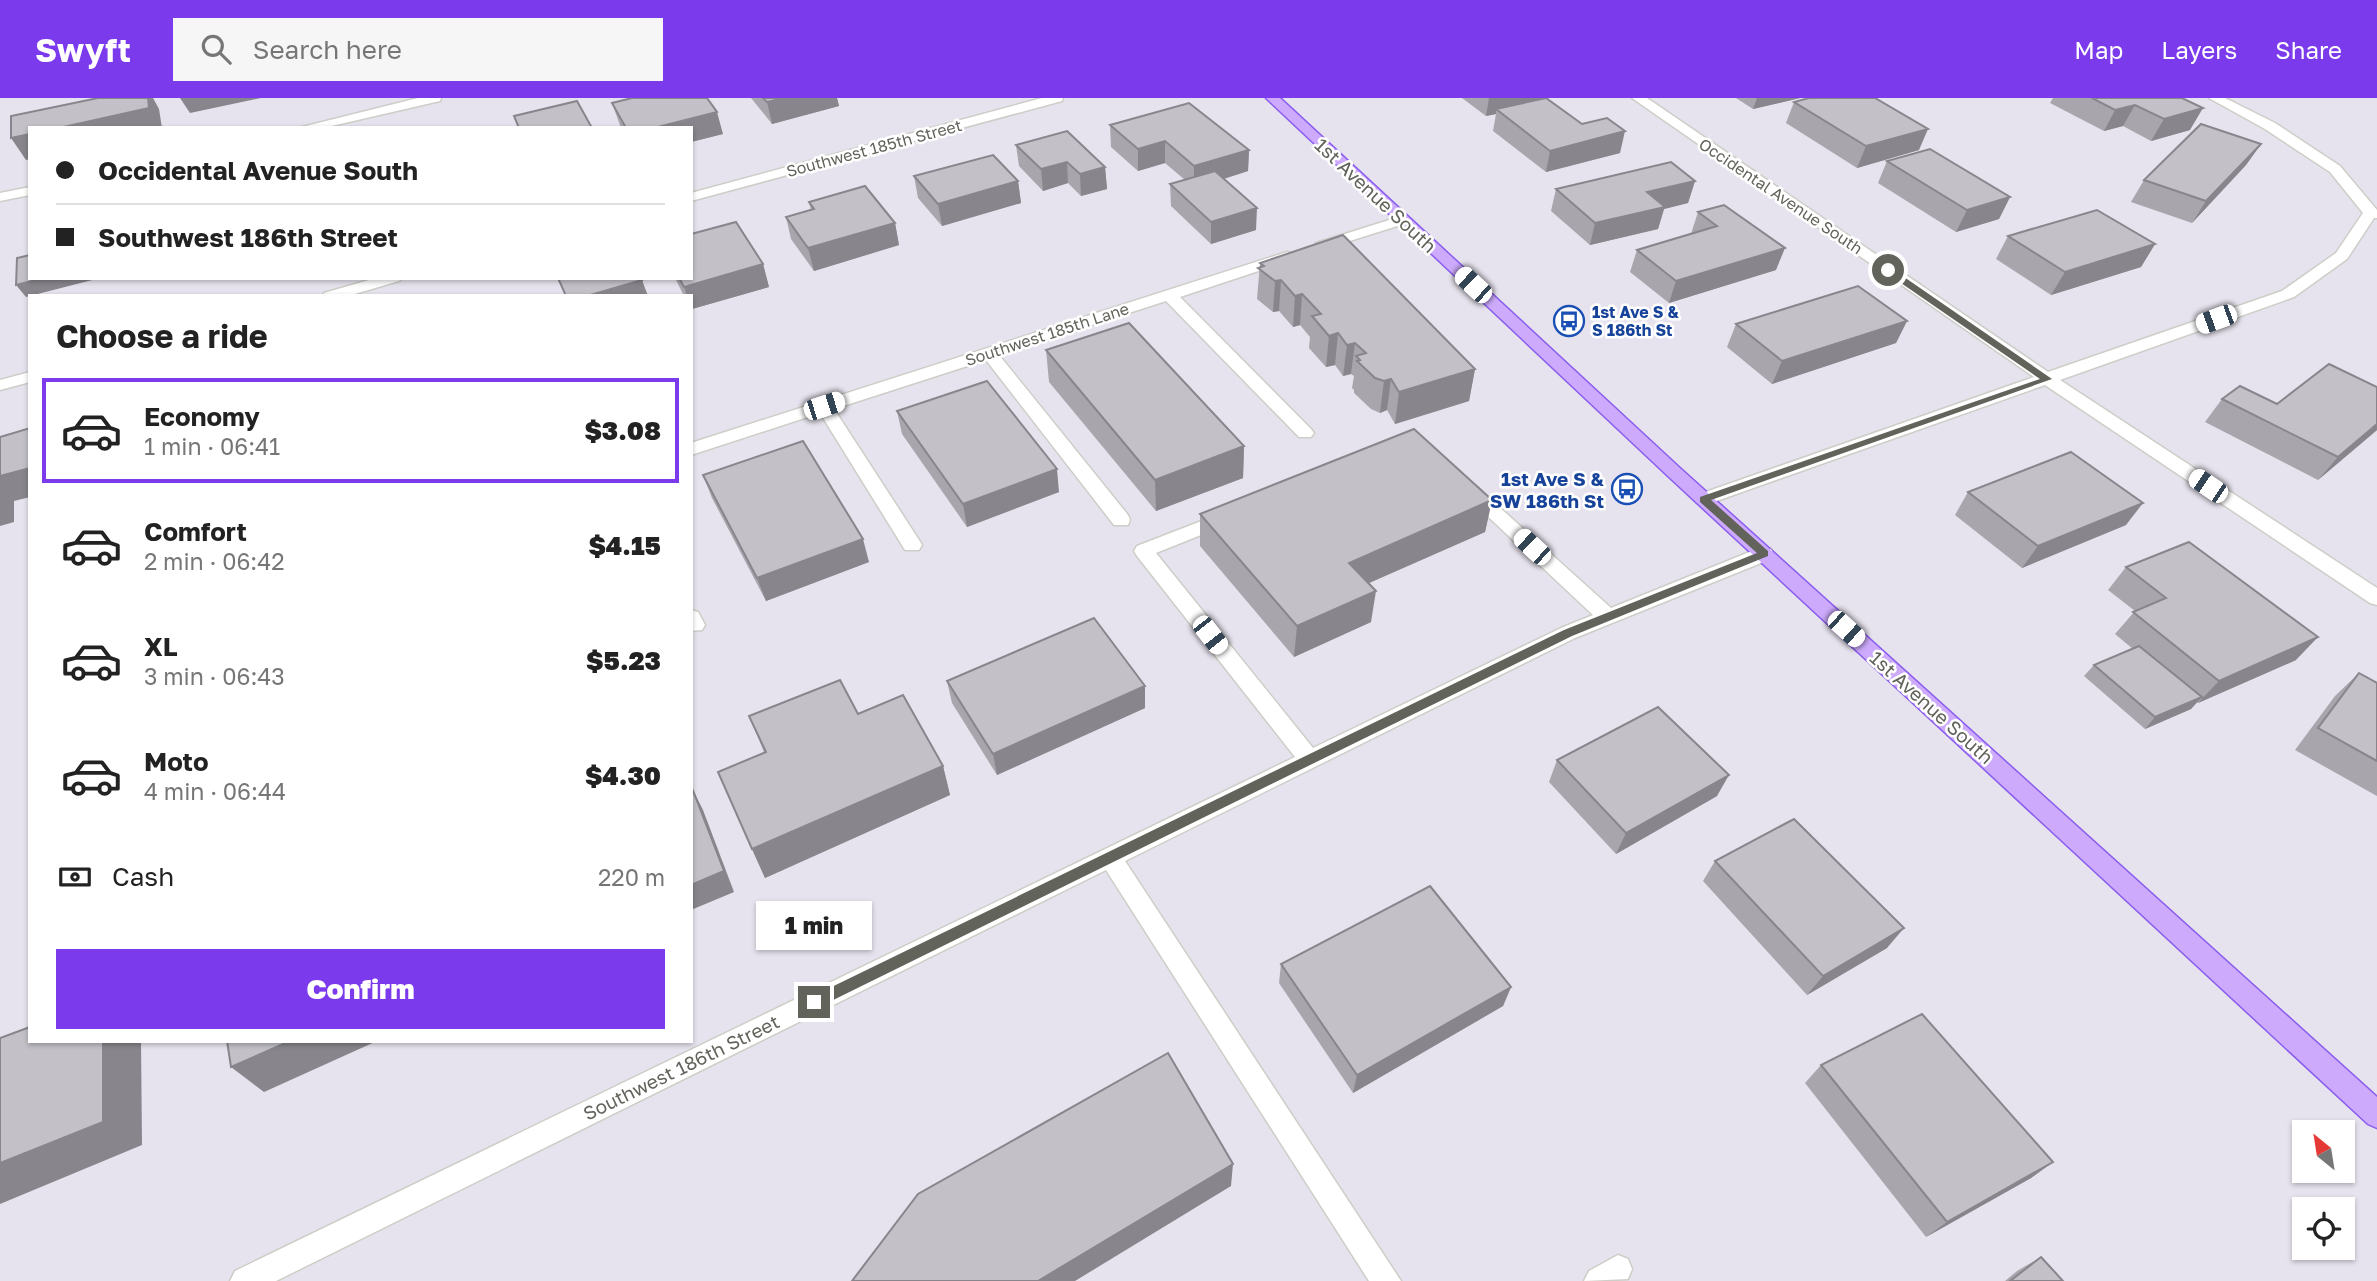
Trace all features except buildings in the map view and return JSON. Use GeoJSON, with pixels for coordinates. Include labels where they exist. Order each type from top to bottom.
{"type":"FeatureCollection","features":[{"type":"Feature","properties":{"kind":"main road","name":"1st Avenue South"},"geometry":{"type":"LineString","coordinates":[[1272,98],[1704,499],[2377,1115]]}},
{"type":"Feature","properties":{"kind":"street"},"geometry":{"type":"LineString","coordinates":[[314,126],[436,98]]}},
{"type":"Feature","properties":{"kind":"street","name":"Southwest 185th Street"},"geometry":{"type":"LineString","coordinates":[[693,196],[1057,98]]}},
{"type":"Feature","properties":{"kind":"street","name":"Occidental Avenue South"},"geometry":{"type":"LineString","coordinates":[[1638,98],[2047,379],[2377,598]]}},
{"type":"Feature","properties":{"kind":"street"},"geometry":{"type":"LineString","coordinates":[[1704,499],[2288,294],[2342,256],[2374,213],[2335,169],[2270,126],[2215,98]]}},
{"type":"Feature","properties":{"kind":"street"},"geometry":{"type":"LineString","coordinates":[[0,197],[28,191]]}},
{"type":"Feature","properties":{"kind":"street","name":"Southwest 185th Lane"},"geometry":{"type":"LineString","coordinates":[[693,448],[1402,220]]}},
{"type":"Feature","properties":{"kind":"street"},"geometry":{"type":"LineString","coordinates":[[337,294],[387,280]]}},
{"type":"Feature","properties":{"kind":"street"},"geometry":{"type":"LineString","coordinates":[[1168,295],[1305,433]]}},
{"type":"Feature","properties":{"kind":"street"},"geometry":{"type":"LineString","coordinates":[[989,353],[1121,520]]}},
{"type":"Feature","properties":{"kind":"street"},"geometry":{"type":"LineString","coordinates":[[0,386],[28,378]]}},
{"type":"Feature","properties":{"kind":"street"},"geometry":{"type":"LineString","coordinates":[[824,406],[912,545]]}},
{"type":"Feature","properties":{"kind":"street"},"geometry":{"type":"LineString","coordinates":[[1458,479],[1608,617]]}},
{"type":"Feature","properties":{"kind":"street"},"geometry":{"type":"LineString","coordinates":[[1248,510],[1144,551],[1309,760]]}},
{"type":"Feature","properties":{"kind":"street","name":"Southwest 186th Street"},"geometry":{"type":"LineString","coordinates":[[245,1281],[1568,633],[1764,554]]}},
{"type":"Feature","properties":{"kind":"street"},"geometry":{"type":"LineString","coordinates":[[1110,857],[1386,1281]]}},
{"type":"Feature","properties":{"kind":"place","name":"1st Ave S & S 186th St"},"geometry":{"type":"Point","coordinates":[1569,321]}},
{"type":"Feature","properties":{"kind":"place","name":"1st Ave S & SW 186th St"},"geometry":{"type":"Point","coordinates":[1627,489]}},
{"type":"Feature","properties":{"kind":"route"},"geometry":{"type":"LineString","coordinates":[[814,1002],[1568,633],[1764,554],[1704,499],[2047,379],[1888,270]]}}]}
